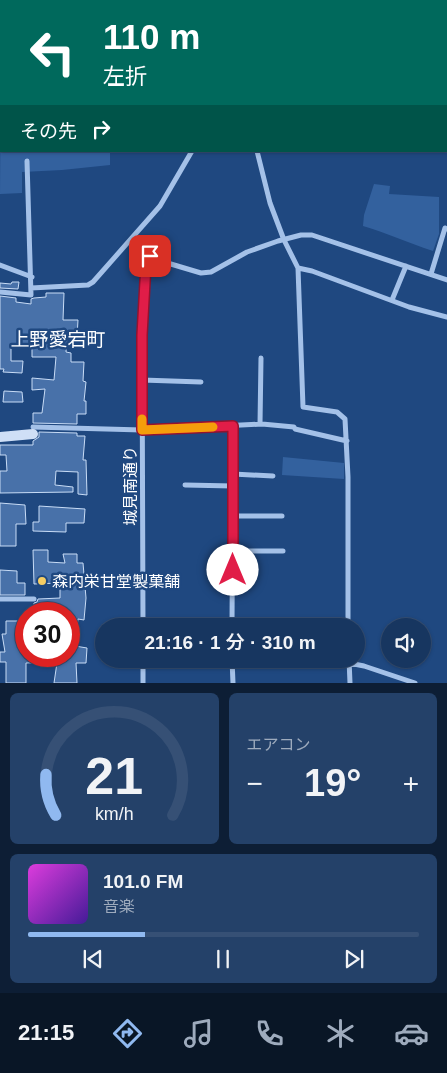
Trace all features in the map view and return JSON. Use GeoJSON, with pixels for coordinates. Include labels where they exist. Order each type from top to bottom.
{"type":"FeatureCollection","features":[{"type":"Feature","properties":{"kind":"street"},"geometry":{"type":"LineString","coordinates":[[31,288],[88,285],[93,282],[160,206],[191,152]]}},
{"type":"Feature","properties":{"kind":"street"},"geometry":{"type":"LineString","coordinates":[[257,152],[270,203],[284,240],[298,268],[303,407],[337,412],[345,420],[347,441],[348,618]]}},
{"type":"Feature","properties":{"kind":"street"},"geometry":{"type":"LineString","coordinates":[[0,292],[31,295],[32,277],[27,161]]}},
{"type":"Feature","properties":{"kind":"street"},"geometry":{"type":"LineString","coordinates":[[431,274],[445,228],[447,229]]}},
{"type":"Feature","properties":{"kind":"street"},"geometry":{"type":"LineString","coordinates":[[132,238],[154,259],[201,273],[211,272],[247,252],[301,235],[312,235],[447,280]]}},
{"type":"Feature","properties":{"kind":"street","name":"城見南通り"},"geometry":{"type":"LineString","coordinates":[[143,618],[142,335],[146,264],[150,256]]}},
{"type":"Feature","properties":{"kind":"street"},"geometry":{"type":"LineString","coordinates":[[0,265],[32,277]]}},
{"type":"Feature","properties":{"kind":"street"},"geometry":{"type":"LineString","coordinates":[[392,300],[406,266]]}},
{"type":"Feature","properties":{"kind":"street"},"geometry":{"type":"LineString","coordinates":[[298,268],[312,271],[408,307],[447,317]]}},
{"type":"Feature","properties":{"kind":"street"},"geometry":{"type":"LineString","coordinates":[[260,424],[261,358]]}},
{"type":"Feature","properties":{"kind":"street"},"geometry":{"type":"LineString","coordinates":[[142,380],[201,382]]}},
{"type":"Feature","properties":{"kind":"street"},"geometry":{"type":"LineString","coordinates":[[0,437],[33,430],[142,430],[260,424],[294,427],[295,429],[347,441]]}},
{"type":"Feature","properties":{"kind":"street"},"geometry":{"type":"LineString","coordinates":[[232,618],[233,426]]}},
{"type":"Feature","properties":{"kind":"street"},"geometry":{"type":"LineString","coordinates":[[233,474],[273,476]]}},
{"type":"Feature","properties":{"kind":"street"},"geometry":{"type":"LineString","coordinates":[[185,485],[233,486]]}},
{"type":"Feature","properties":{"kind":"street"},"geometry":{"type":"LineString","coordinates":[[233,516],[282,516]]}},
{"type":"Feature","properties":{"kind":"street"},"geometry":{"type":"LineString","coordinates":[[233,551],[283,551]]}},
{"type":"Feature","properties":{"kind":"street"},"geometry":{"type":"LineString","coordinates":[[0,600],[34,599]]}},
{"type":"Feature","properties":{"kind":"street"},"geometry":{"type":"LineString","coordinates":[[365,666],[415,683]]}},
{"type":"Feature","properties":{"kind":"street"},"geometry":{"type":"LineString","coordinates":[[143,668],[144,683]]}},
{"type":"Feature","properties":{"kind":"street"},"geometry":{"type":"LineString","coordinates":[[232,668],[233,683]]}},
{"type":"Feature","properties":{"kind":"street"},"geometry":{"type":"LineString","coordinates":[[349,668],[350,683]]}},
{"type":"Feature","properties":{"kind":"shaded area"},"geometry":{"type":"Polygon","coordinates":[[[0,152],[110,152],[110,165],[22,172],[22,193],[0,194],[0,152]]]}},
{"type":"Feature","properties":{"kind":"shaded area"},"geometry":{"type":"Polygon","coordinates":[[[374,184],[390,186],[389,194],[439,197],[439,234],[433,251],[363,226],[364,215],[374,184]]]}},
{"type":"Feature","properties":{"kind":"shaded area"},"geometry":{"type":"Polygon","coordinates":[[[283,457],[344,463],[344,479],[282,475],[283,457]]]}},
{"type":"Feature","properties":{"kind":"building"},"geometry":{"type":"Polygon","coordinates":[[[12,282],[19,282],[18,289],[0,288],[0,283],[11,284],[12,282]]]}},
{"type":"Feature","properties":{"kind":"building"},"geometry":{"type":"Polygon","coordinates":[[[46,293],[64,293],[63,320],[78,320],[77,337],[67,336],[66,352],[71,353],[71,362],[84,362],[83,381],[86,382],[84,401],[86,401],[86,414],[77,414],[77,424],[33,423],[33,413],[42,413],[45,389],[32,390],[32,378],[54,380],[56,357],[32,357],[32,348],[11,346],[11,361],[23,361],[22,373],[3,372],[4,369],[0,369],[0,296],[16,298],[16,302],[31,304],[31,299],[46,297],[46,293]]]}},
{"type":"Feature","properties":{"kind":"building"},"geometry":{"type":"Polygon","coordinates":[[[4,391],[22,392],[23,402],[3,402],[4,391]]]}},
{"type":"Feature","properties":{"kind":"building"},"geometry":{"type":"Polygon","coordinates":[[[39,432],[77,433],[77,436],[85,436],[83,460],[86,460],[87,495],[78,494],[78,472],[56,471],[55,485],[73,487],[73,492],[0,493],[0,471],[7,471],[6,455],[0,455],[0,445],[33,445],[33,441],[39,437],[39,432]]]}},
{"type":"Feature","properties":{"kind":"building"},"geometry":{"type":"Polygon","coordinates":[[[0,503],[25,505],[26,524],[16,524],[16,546],[0,546],[0,503]]]}},
{"type":"Feature","properties":{"kind":"building"},"geometry":{"type":"Polygon","coordinates":[[[39,506],[85,509],[84,523],[66,523],[66,532],[33,531],[33,522],[39,522],[39,506]]]}},
{"type":"Feature","properties":{"kind":"building"},"geometry":{"type":"Polygon","coordinates":[[[33,550],[48,550],[48,562],[65,563],[63,554],[77,554],[77,563],[83,563],[86,598],[84,620],[80,619],[80,602],[37,602],[38,599],[60,598],[60,583],[34,584],[33,550]]]}},
{"type":"Feature","properties":{"kind":"building"},"geometry":{"type":"Polygon","coordinates":[[[0,570],[17,571],[17,583],[25,583],[25,595],[0,595],[0,570]]]}},
{"type":"Feature","properties":{"kind":"building"},"geometry":{"type":"Polygon","coordinates":[[[6,621],[15,621],[15,667],[26,667],[26,683],[6,683],[6,662],[0,662],[0,652],[5,652],[2,634],[6,634],[6,621]]]}},
{"type":"Feature","properties":{"kind":"building"},"geometry":{"type":"Polygon","coordinates":[[[80,647],[87,648],[86,663],[80,663],[80,647]]]}},
{"type":"Feature","properties":{"kind":"building"},"geometry":{"type":"Polygon","coordinates":[[[56,667],[76,667],[77,683],[54,683],[56,667]]]}},
{"type":"Feature","properties":{"kind":"slow traffic"},"geometry":{"type":"LineString","coordinates":[[142,419],[142,430],[213,427]]}},
{"type":"Feature","properties":{"kind":"place","name":"森内栄甘堂製菓舗"},"geometry":{"type":"Point","coordinates":[42,581]}},
{"type":"Feature","properties":{"kind":"district","name":"上野愛宕町"},"geometry":{"type":"Point","coordinates":[58,339]}},
{"type":"Feature","properties":{"kind":"route"},"geometry":{"type":"LineString","coordinates":[[150,256],[146,264],[142,335],[142,430],[233,426],[233,570]]}}]}
